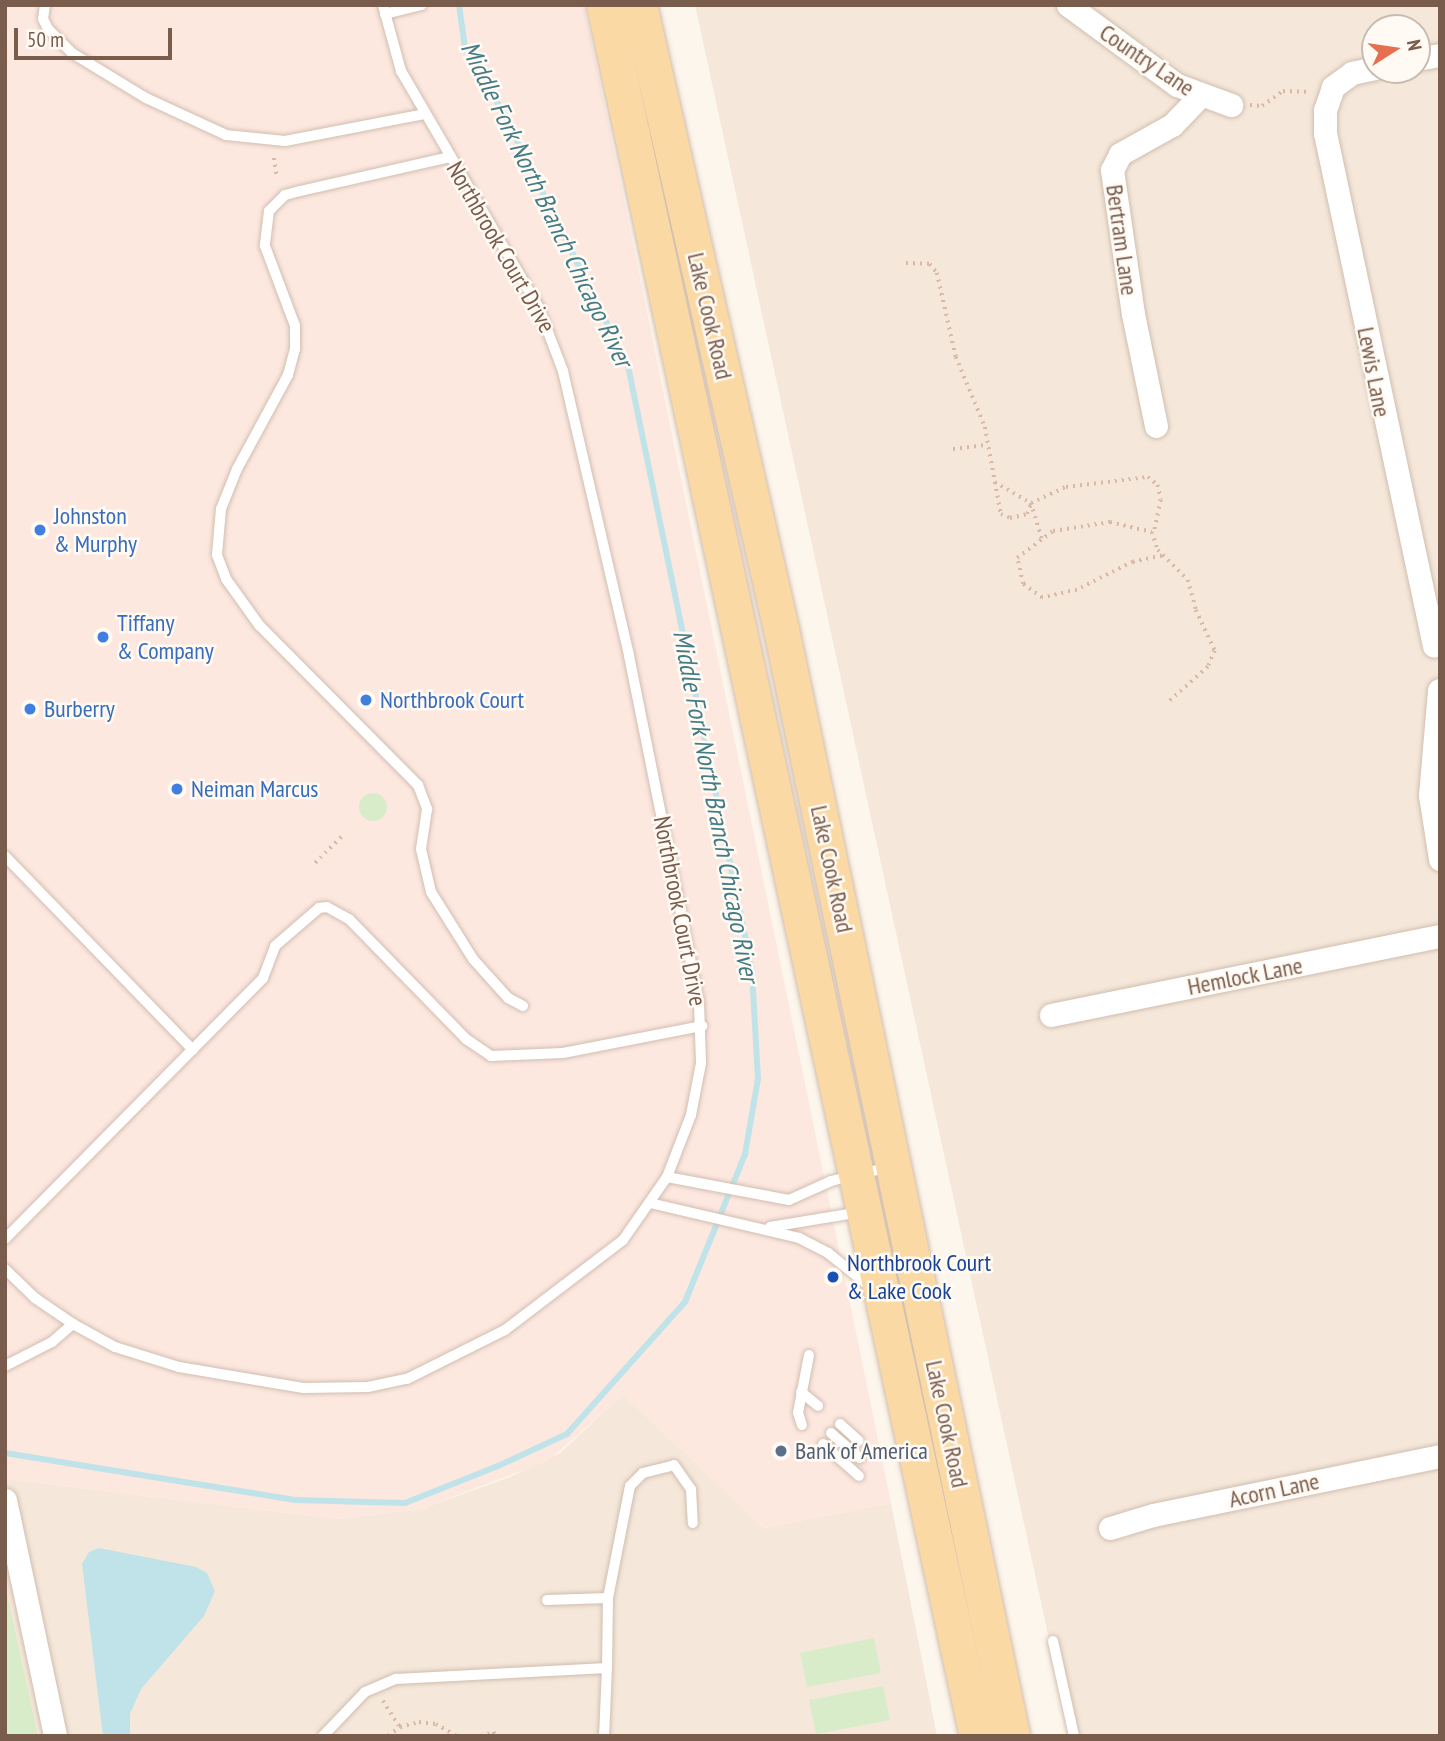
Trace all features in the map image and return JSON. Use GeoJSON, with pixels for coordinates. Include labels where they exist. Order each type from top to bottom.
{"type":"FeatureCollection","features":[{"type":"Feature","properties":{"kind":"main road","name":"Lake Cook Road"},"geometry":{"type":"LineString","coordinates":[[604,5],[857,1175],[883,1207],[1012,1736]]}},
{"type":"Feature","properties":{"kind":"main road","name":"Lake Cook Road"},"geometry":{"type":"LineString","coordinates":[[639,5],[781,629],[894,1166],[883,1207],[886,1310],[977,1736]]}},
{"type":"Feature","properties":{"kind":"street"},"geometry":{"type":"LineString","coordinates":[[649,50],[655,5]]}},
{"type":"Feature","properties":{"kind":"street","name":"Country Lane"},"geometry":{"type":"LineString","coordinates":[[1068,5],[1177,85],[1200,96],[1231,105]]}},
{"type":"Feature","properties":{"kind":"street"},"geometry":{"type":"LineString","coordinates":[[1329,97],[1333,88],[1352,73],[1361,71]]}},
{"type":"Feature","properties":{"kind":"street","name":"Bertram Lane"},"geometry":{"type":"LineString","coordinates":[[1156,426],[1133,314],[1112,170],[1120,154],[1172,125],[1200,96]]}},
{"type":"Feature","properties":{"kind":"street","name":"Lewis Lane"},"geometry":{"type":"LineString","coordinates":[[1329,97],[1325,133],[1434,646]]}},
{"type":"Feature","properties":{"kind":"street"},"geometry":{"type":"LineString","coordinates":[[1439,690],[1430,795],[1440,859]]}},
{"type":"Feature","properties":{"kind":"street","name":"Hemlock Lane"},"geometry":{"type":"LineString","coordinates":[[1051,1014],[1440,936]]}},
{"type":"Feature","properties":{"kind":"street","name":"Acorn Lane"},"geometry":{"type":"LineString","coordinates":[[1110,1528],[1153,1515],[1440,1456]]}},
{"type":"Feature","properties":{"kind":"street"},"geometry":{"type":"LineString","coordinates":[[6,1501],[55,1736]]}},
{"type":"Feature","properties":{"kind":"lane"},"geometry":{"type":"LineString","coordinates":[[45,5],[43,19],[48,29],[72,53],[146,97],[226,135],[285,141],[425,114]]}},
{"type":"Feature","properties":{"kind":"lane","name":"Northbrook Court Drive"},"geometry":{"type":"LineString","coordinates":[[5,1269],[35,1298],[73,1324],[115,1347],[179,1367],[303,1388],[373,1386],[439,1367],[505,1331],[596,1265],[639,1223],[667,1178],[697,1087],[702,1026],[633,671],[556,346],[401,71],[384,10],[420,6]]}},
{"type":"Feature","properties":{"kind":"lane"},"geometry":{"type":"LineString","coordinates":[[450,157],[285,195],[269,211],[265,246],[295,326],[295,349],[288,375],[237,469],[215,538],[226,579],[259,625],[418,785],[427,809],[421,849],[431,892],[473,959],[508,998],[523,1006]]}},
{"type":"Feature","properties":{"kind":"lane"},"geometry":{"type":"LineString","coordinates":[[5,856],[193,1050]]}},
{"type":"Feature","properties":{"kind":"lane"},"geometry":{"type":"LineString","coordinates":[[5,1239],[263,978],[275,946],[311,911],[327,907],[349,919],[466,1040],[491,1056],[562,1053],[702,1026]]}},
{"type":"Feature","properties":{"kind":"lane"},"geometry":{"type":"LineString","coordinates":[[667,1178],[774,1200],[803,1196],[831,1181],[894,1166]]}},
{"type":"Feature","properties":{"kind":"lane"},"geometry":{"type":"LineString","coordinates":[[650,1203],[767,1228],[812,1244],[863,1279],[886,1310]]}},
{"type":"Feature","properties":{"kind":"lane"},"geometry":{"type":"LineString","coordinates":[[767,1228],[883,1207]]}},
{"type":"Feature","properties":{"kind":"lane"},"geometry":{"type":"LineString","coordinates":[[5,1366],[52,1342],[73,1324]]}},
{"type":"Feature","properties":{"kind":"lane"},"geometry":{"type":"LineString","coordinates":[[802,1425],[799,1404],[809,1355]]}},
{"type":"Feature","properties":{"kind":"lane"},"geometry":{"type":"LineString","coordinates":[[799,1404],[814,1410],[802,1391]]}},
{"type":"Feature","properties":{"kind":"lane"},"geometry":{"type":"LineString","coordinates":[[839,1424],[859,1441]]}},
{"type":"Feature","properties":{"kind":"lane"},"geometry":{"type":"LineString","coordinates":[[831,1433],[860,1458]]}},
{"type":"Feature","properties":{"kind":"lane"},"geometry":{"type":"LineString","coordinates":[[822,1444],[859,1476]]}},
{"type":"Feature","properties":{"kind":"lane"},"geometry":{"type":"LineString","coordinates":[[604,1736],[608,1598],[623,1510],[630,1486],[643,1473],[674,1465],[691,1489],[693,1523]]}},
{"type":"Feature","properties":{"kind":"lane"},"geometry":{"type":"LineString","coordinates":[[547,1600],[608,1598]]}},
{"type":"Feature","properties":{"kind":"lane"},"geometry":{"type":"LineString","coordinates":[[1053,1642],[1074,1736]]}},
{"type":"Feature","properties":{"kind":"lane"},"geometry":{"type":"LineString","coordinates":[[323,1736],[376,1685],[396,1679],[607,1668]]}},
{"type":"Feature","properties":{"kind":"path"},"geometry":{"type":"LineString","coordinates":[[1231,105],[1262,106],[1283,91],[1329,97]]}},
{"type":"Feature","properties":{"kind":"path"},"geometry":{"type":"LineString","coordinates":[[274,158],[277,176]]}},
{"type":"Feature","properties":{"kind":"path"},"geometry":{"type":"LineString","coordinates":[[906,263],[930,264],[937,273],[956,357],[981,411],[1001,514],[1020,516],[1031,503],[1066,487],[1148,477],[1158,485],[1161,500],[1154,536],[1162,556],[1188,580],[1196,610],[1215,651],[1208,667],[1170,701]]}},
{"type":"Feature","properties":{"kind":"path"},"geometry":{"type":"LineString","coordinates":[[953,449],[987,445]]}},
{"type":"Feature","properties":{"kind":"path"},"geometry":{"type":"LineString","coordinates":[[995,482],[1031,503],[1042,538]]}},
{"type":"Feature","properties":{"kind":"path"},"geometry":{"type":"LineString","coordinates":[[1154,536],[1137,525],[1110,522],[1052,531],[1017,558],[1023,584],[1042,598],[1077,590],[1133,562],[1162,556]]}},
{"type":"Feature","properties":{"kind":"path"},"geometry":{"type":"LineString","coordinates":[[315,863],[341,837]]}},
{"type":"Feature","properties":{"kind":"path"},"geometry":{"type":"LineString","coordinates":[[376,1685],[387,1712],[400,1727]]}},
{"type":"Feature","properties":{"kind":"path"},"geometry":{"type":"LineString","coordinates":[[388,1736],[400,1727],[419,1722],[436,1724],[457,1736]]}},
{"type":"Feature","properties":{"kind":"path"},"geometry":{"type":"LineString","coordinates":[[481,1736],[494,1732],[495,1736]]}},
{"type":"Feature","properties":{"kind":"shaded area","name":"Northbrook Court"},"geometry":{"type":"Polygon","coordinates":[[[5,5],[584,5],[891,1503],[764,1528],[623,1395],[548,1461],[421,1509],[338,1519],[5,1479],[5,5]]]}},
{"type":"Feature","properties":{"kind":"shaded area"},"geometry":{"type":"Polygon","coordinates":[[[695,5],[1440,5],[1440,1736],[1070,1736],[695,5]]]}},
{"type":"Feature","properties":{"kind":"shaded area"},"geometry":{"type":"Polygon","coordinates":[[[623,1394],[764,1528],[891,1503],[937,1736],[38,1736],[5,1584],[5,1479],[338,1519],[421,1509],[510,1477],[560,1453],[623,1394]]]}},
{"type":"Feature","properties":{"kind":"green space"},"geometry":{"type":"Polygon","coordinates":[[[373,793],[383,797],[387,807],[383,817],[373,821],[363,817],[359,807],[363,797],[373,793]]]}},
{"type":"Feature","properties":{"kind":"green space"},"geometry":{"type":"Polygon","coordinates":[[[5,1584],[38,1736],[5,1736],[5,1584]]]}},
{"type":"Feature","properties":{"kind":"green space"},"geometry":{"type":"Polygon","coordinates":[[[874,1638],[881,1673],[807,1687],[800,1653],[874,1638]]]}},
{"type":"Feature","properties":{"kind":"green space"},"geometry":{"type":"Polygon","coordinates":[[[883,1686],[890,1720],[816,1734],[809,1700],[883,1686]]]}},
{"type":"Feature","properties":{"kind":"water"},"geometry":{"type":"Polygon","coordinates":[[[99,1548],[196,1567],[207,1573],[215,1591],[204,1616],[141,1689],[130,1714],[130,1736],[103,1736],[82,1564],[89,1552],[99,1548]]]}},
{"type":"Feature","properties":{"kind":"waterway","name":"Middle Fork North Branch Chicago River"},"geometry":{"type":"LineString","coordinates":[[5,1453],[295,1500],[405,1503],[498,1466],[567,1434],[685,1302],[745,1154],[758,1079],[752,970],[628,366],[504,114],[465,48],[459,5]]}},
{"type":"Feature","properties":{"kind":"place","name":"Johnston & Murphy"},"geometry":{"type":"Point","coordinates":[40,530]}},
{"type":"Feature","properties":{"kind":"place","name":"Tiffany & Company"},"geometry":{"type":"Point","coordinates":[103,637]}},
{"type":"Feature","properties":{"kind":"place","name":"Northbrook Court"},"geometry":{"type":"Point","coordinates":[366,700]}},
{"type":"Feature","properties":{"kind":"place","name":"Burberry"},"geometry":{"type":"Point","coordinates":[30,709]}},
{"type":"Feature","properties":{"kind":"place","name":"Neiman Marcus"},"geometry":{"type":"Point","coordinates":[177,789]}},
{"type":"Feature","properties":{"kind":"place","name":"Northbrook Court & Lake Cook"},"geometry":{"type":"Point","coordinates":[833,1277]}},
{"type":"Feature","properties":{"kind":"place","name":"Bank of America"},"geometry":{"type":"Point","coordinates":[781,1451]}}]}
